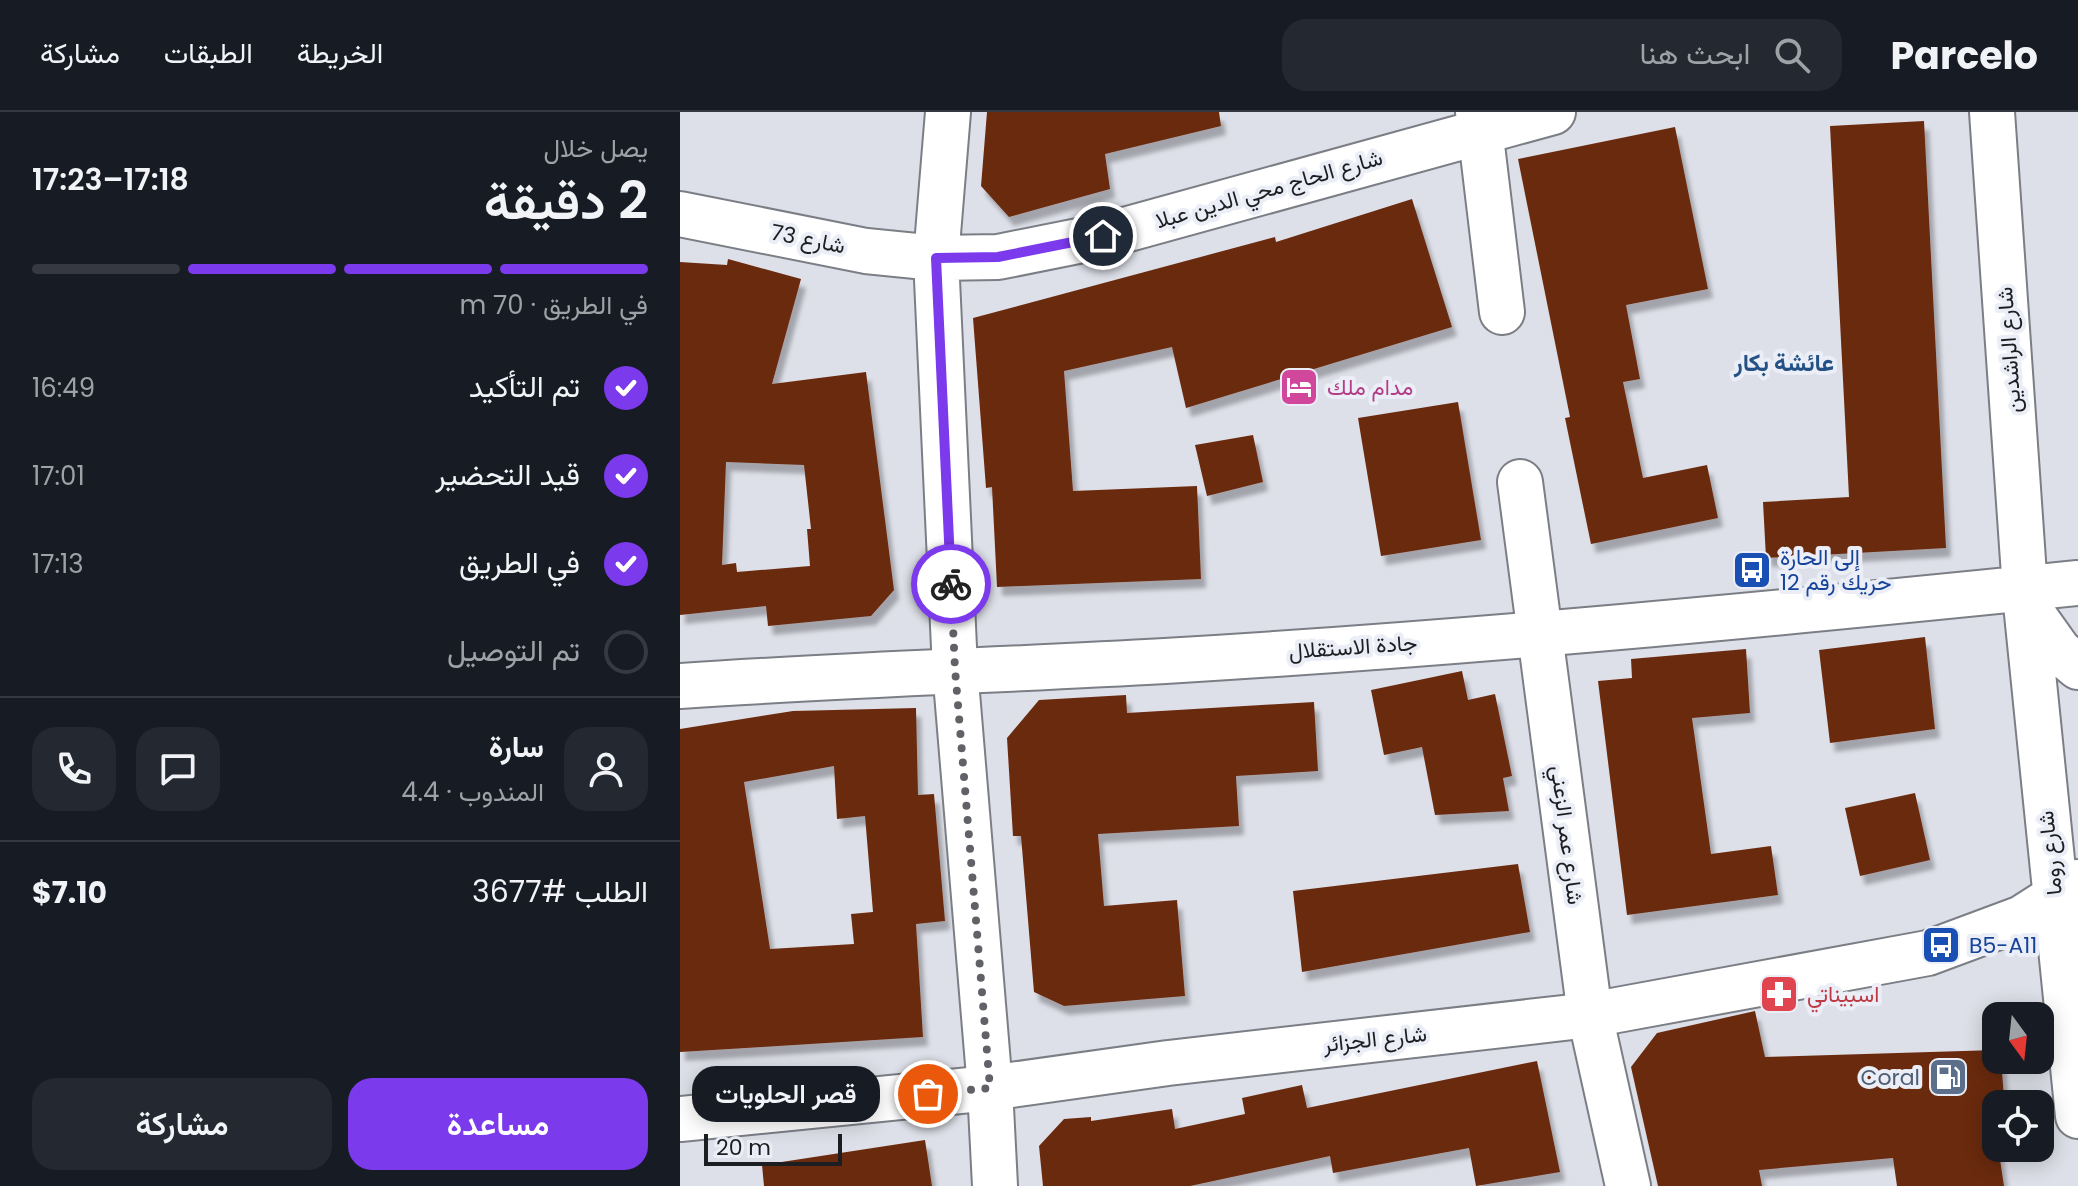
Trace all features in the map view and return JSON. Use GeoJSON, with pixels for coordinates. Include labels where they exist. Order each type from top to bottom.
{"type":"FeatureCollection","features":[{"type":"Feature","properties":{"kind":"street"},"geometry":{"type":"LineString","coordinates":[[948,112],[936,258],[955,669],[990,1088],[995,1186]]}},
{"type":"Feature","properties":{"kind":"street","name":"شارع الحاج محي الدين عبلا"},"geometry":{"type":"LineString","coordinates":[[936,258],[998,257],[1048,250],[1479,121],[1553,112]]}},
{"type":"Feature","properties":{"kind":"street","name":"شارع الراشدين"},"geometry":{"type":"LineString","coordinates":[[1992,112],[2026,596]]}},
{"type":"Feature","properties":{"kind":"street"},"geometry":{"type":"LineString","coordinates":[[1479,121],[1502,312]]}},
{"type":"Feature","properties":{"kind":"street","name":"شارع 73"},"geometry":{"type":"LineString","coordinates":[[680,214],[866,251],[936,258]]}},
{"type":"Feature","properties":{"kind":"street","name":"شارع عمر الزعني"},"geometry":{"type":"LineString","coordinates":[[1520,482],[1590,1015],[1628,1186]]}},
{"type":"Feature","properties":{"kind":"street","name":"جادة الاستقلال"},"geometry":{"type":"LineString","coordinates":[[680,686],[955,669],[1165,661],[1542,635],[2026,596],[2078,583]]}},
{"type":"Feature","properties":{"kind":"street"},"geometry":{"type":"LineString","coordinates":[[2026,596],[2059,651],[2078,667]]}},
{"type":"Feature","properties":{"kind":"street","name":"شارع روما"},"geometry":{"type":"LineString","coordinates":[[2026,596],[2066,890],[2078,1116]]}},
{"type":"Feature","properties":{"kind":"street","name":"شارع الجزائر"},"geometry":{"type":"LineString","coordinates":[[680,1119],[990,1088],[1168,1063],[1590,1015],[1928,953],[2022,918],[2066,890]]}},
{"type":"Feature","properties":{"kind":"building"},"geometry":{"type":"Polygon","coordinates":[[[987,112],[1219,112],[1221,126],[1105,154],[1110,189],[1009,217],[981,186],[987,112]]]}},
{"type":"Feature","properties":{"kind":"building"},"geometry":{"type":"Polygon","coordinates":[[[1924,121],[1946,548],[1766,558],[1763,502],[1849,497],[1830,126],[1924,121]]]}},
{"type":"Feature","properties":{"kind":"building"},"geometry":{"type":"Polygon","coordinates":[[[1675,127],[1708,289],[1626,305],[1640,379],[1623,382],[1643,478],[1707,465],[1718,518],[1591,544],[1565,418],[1570,417],[1518,159],[1675,127]]]}},
{"type":"Feature","properties":{"kind":"building"},"geometry":{"type":"Polygon","coordinates":[[[1412,199],[1452,327],[1186,408],[1172,347],[1064,371],[1073,491],[1197,486],[1201,579],[997,587],[992,487],[986,488],[973,318],[1275,237],[1276,242],[1412,199]]]}},
{"type":"Feature","properties":{"kind":"building"},"geometry":{"type":"Polygon","coordinates":[[[728,259],[801,279],[772,384],[866,372],[894,590],[871,616],[768,626],[766,606],[680,615],[680,262],[727,265],[728,259]],[[726,462],[722,565],[736,563],[737,572],[810,566],[807,529],[811,529],[804,465],[726,462]]]}},
{"type":"Feature","properties":{"kind":"building"},"geometry":{"type":"Polygon","coordinates":[[[1458,402],[1481,540],[1381,556],[1358,418],[1458,402]]]}},
{"type":"Feature","properties":{"kind":"building"},"geometry":{"type":"Polygon","coordinates":[[[1253,435],[1263,482],[1207,496],[1195,445],[1253,435]]]}},
{"type":"Feature","properties":{"kind":"building"},"geometry":{"type":"Polygon","coordinates":[[[1925,637],[1935,729],[1830,743],[1819,650],[1925,637]]]}},
{"type":"Feature","properties":{"kind":"building"},"geometry":{"type":"Polygon","coordinates":[[[1746,649],[1750,713],[1692,718],[1711,854],[1771,846],[1778,895],[1627,915],[1598,681],[1632,678],[1631,659],[1746,649]]]}},
{"type":"Feature","properties":{"kind":"building"},"geometry":{"type":"Polygon","coordinates":[[[1462,671],[1468,700],[1495,694],[1512,776],[1503,778],[1509,811],[1435,815],[1422,747],[1384,755],[1371,690],[1462,671]]]}},
{"type":"Feature","properties":{"kind":"building"},"geometry":{"type":"Polygon","coordinates":[[[1126,695],[1127,713],[1314,702],[1318,771],[1236,776],[1239,826],[1098,834],[1104,906],[1177,900],[1185,996],[1064,1006],[1034,992],[1021,836],[1013,836],[1007,738],[1039,700],[1126,695]]]}},
{"type":"Feature","properties":{"kind":"building"},"geometry":{"type":"Polygon","coordinates":[[[916,708],[918,795],[934,794],[945,921],[916,924],[923,1037],[680,1052],[680,729],[793,711],[916,708]],[[834,766],[744,782],[770,949],[854,944],[851,914],[873,912],[865,816],[837,819],[834,766]]]}},
{"type":"Feature","properties":{"kind":"building"},"geometry":{"type":"Polygon","coordinates":[[[1915,793],[1930,860],[1860,876],[1845,808],[1915,793]]]}},
{"type":"Feature","properties":{"kind":"building"},"geometry":{"type":"Polygon","coordinates":[[[1518,864],[1530,932],[1302,972],[1293,891],[1518,864]]]}},
{"type":"Feature","properties":{"kind":"building"},"geometry":{"type":"Polygon","coordinates":[[[1755,1011],[1765,1057],[1982,1050],[1982,1074],[2002,1074],[2003,1090],[1982,1090],[1982,1162],[2000,1162],[2004,1186],[1897,1186],[1893,1158],[1759,1170],[1762,1186],[1658,1186],[1631,1067],[1657,1033],[1755,1011]]]}},
{"type":"Feature","properties":{"kind":"building"},"geometry":{"type":"Polygon","coordinates":[[[1537,1061],[1560,1172],[1476,1186],[1469,1148],[1333,1173],[1330,1156],[1190,1186],[1043,1186],[1039,1146],[1064,1119],[1091,1117],[1091,1121],[1172,1109],[1175,1129],[1245,1114],[1242,1098],[1302,1085],[1307,1108],[1537,1061]]]}},
{"type":"Feature","properties":{"kind":"building"},"geometry":{"type":"Polygon","coordinates":[[[925,1140],[932,1186],[764,1186],[762,1165],[925,1140]]]}},
{"type":"Feature","properties":{"kind":"way so far"},"geometry":{"type":"LineString","coordinates":[[928,1094],[990,1088],[955,669],[951,584]]}},
{"type":"Feature","properties":{"kind":"place","name":"مدام ملك"},"geometry":{"type":"Point","coordinates":[1299,387]}},
{"type":"Feature","properties":{"kind":"place","name":"إلی الحارة حريك رقم 12"},"geometry":{"type":"Point","coordinates":[1752,570]}},
{"type":"Feature","properties":{"kind":"place","name":"B5-A11"},"geometry":{"type":"Point","coordinates":[1941,945]}},
{"type":"Feature","properties":{"kind":"place","name":"اسبيناتي"},"geometry":{"type":"Point","coordinates":[1779,994]}},
{"type":"Feature","properties":{"kind":"place","name":"Coral"},"geometry":{"type":"Point","coordinates":[1948,1077]}},
{"type":"Feature","properties":{"kind":"place","name":"قصر الحلويات"},"geometry":{"type":"Point","coordinates":[928,1094]}},
{"type":"Feature","properties":{"kind":"district","name":"عائشة بكار"},"geometry":{"type":"Point","coordinates":[1784,362]}},
{"type":"Feature","properties":{"kind":"route"},"geometry":{"type":"LineString","coordinates":[[951,584],[936,258],[998,257],[1048,250],[1103,236]]}}]}
